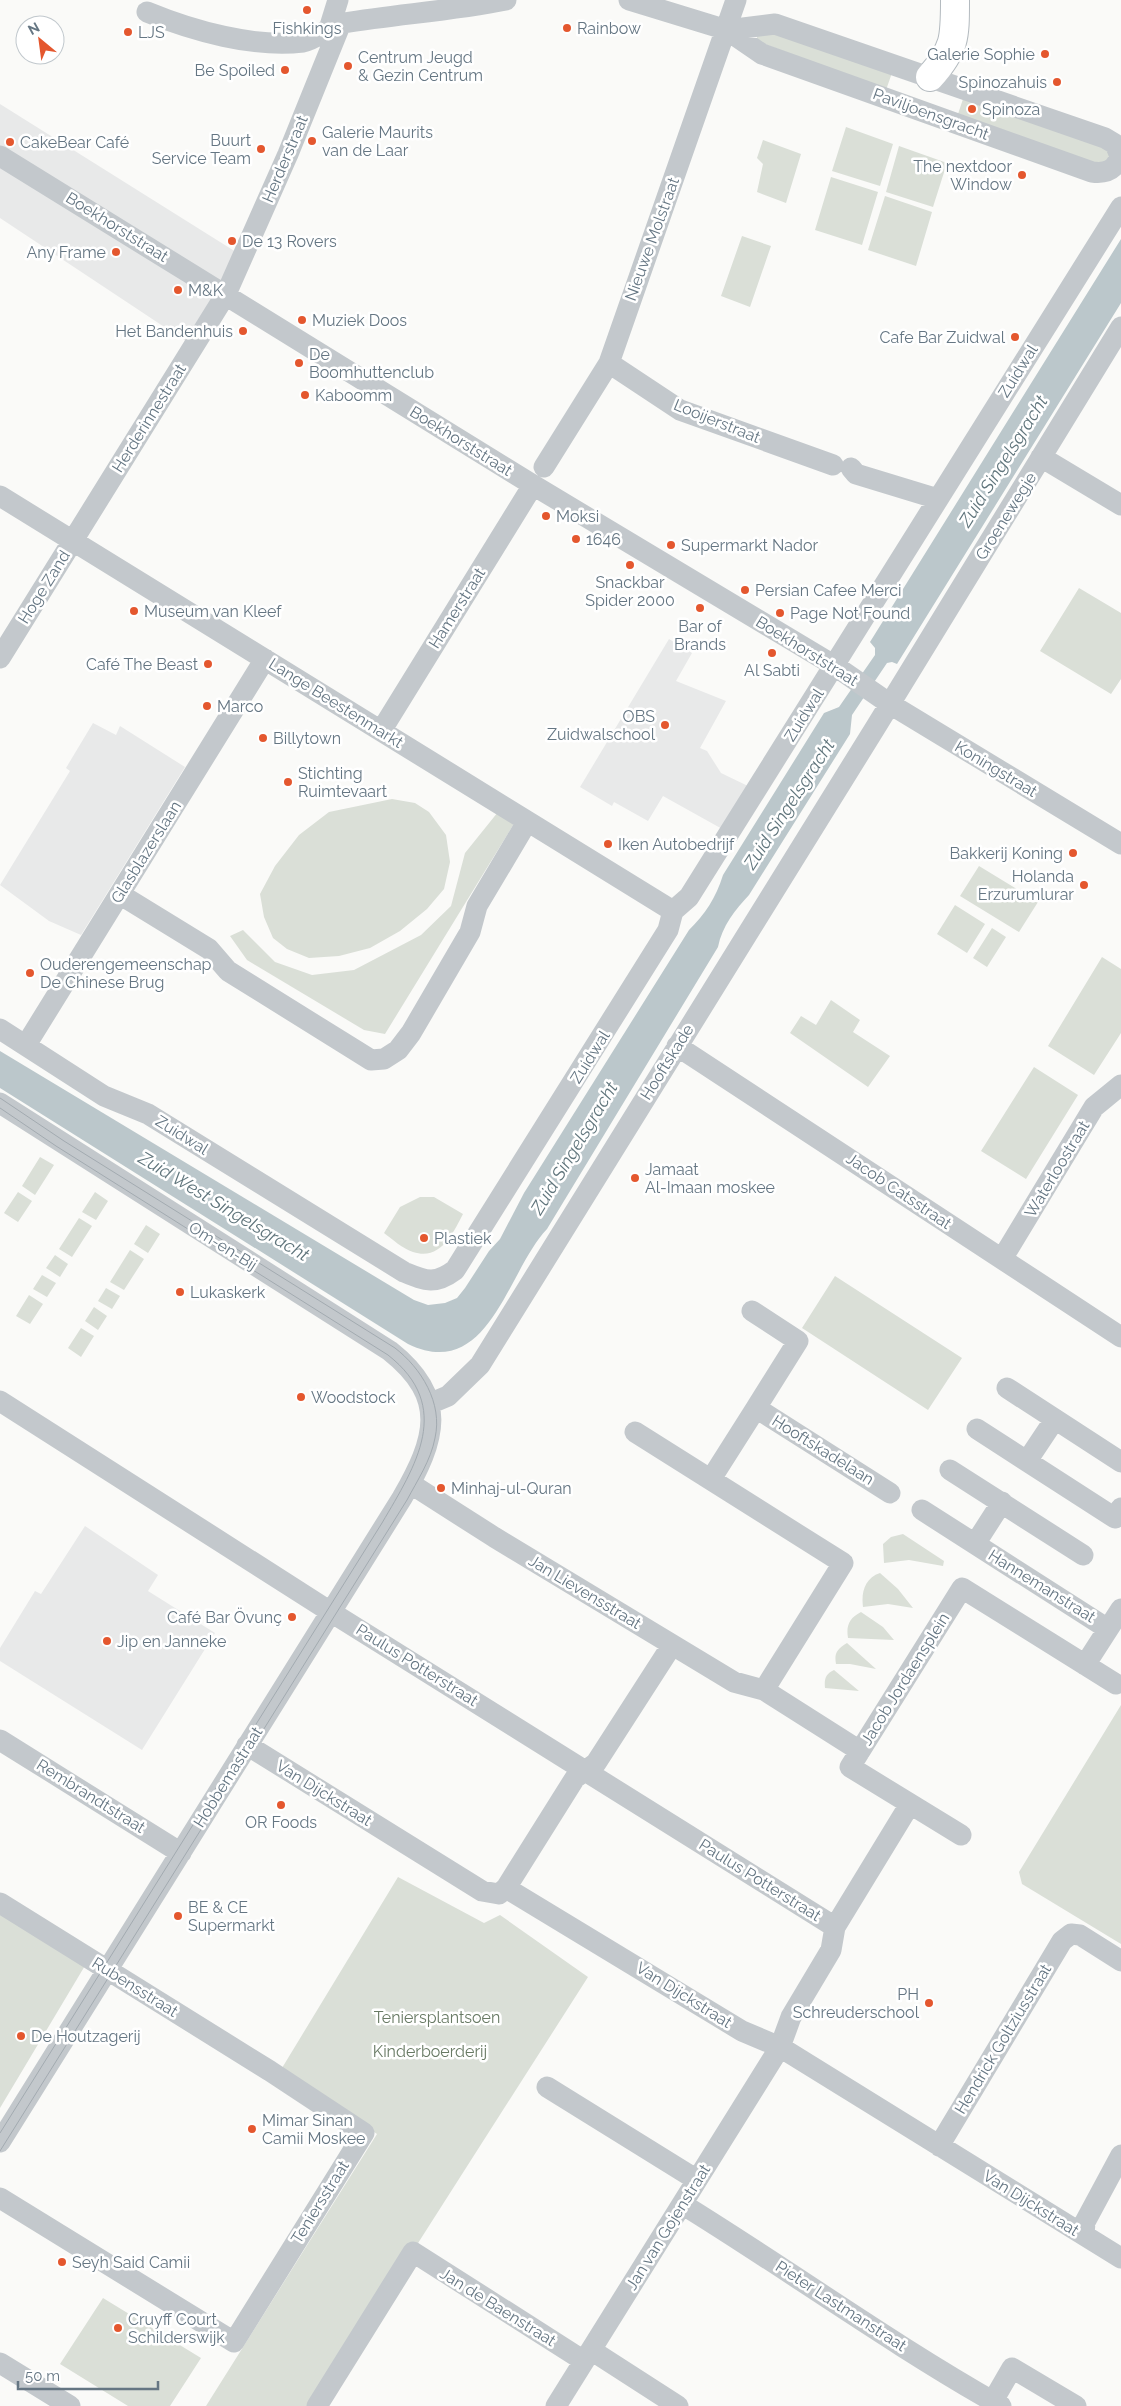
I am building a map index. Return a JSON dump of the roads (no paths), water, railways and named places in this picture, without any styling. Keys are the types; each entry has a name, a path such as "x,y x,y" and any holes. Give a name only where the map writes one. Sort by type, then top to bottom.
{"street":[{"name":"Herderstraat","path":"226,294 288,154 335,26 338,0"},
{"path":"148,12 201,32 272,42 305,42 335,26 474,7 506,0"},
{"name":"Paviljoensgracht","path":"629,0 727,30 762,54 1092,172 1101,174 1114,168 1120,156 1118,144 1105,138 775,24 727,30"},
{"name":"Nieuwe Molstraat","path":"544,467 608,363 736,0"},
{"path":"914,108 930,77 930,55 937,33 956,1"},
{"name":"Boekhorststraat","path":"0,156 533,485 835,666 852,680 881,698"},
{"name":"Zuidwal","path":"0,1029 104,1096 148,1114 404,1272 434,1281 444,1278 455,1270 487,1222 668,930 673,911 689,897 1121,207"},
{"name":"Herderinnestraat","path":"72,541 226,294"},
{"name":"Groenewegje","path":"881,698 1042,458 1121,327"},
{"name":"Looijerstraat","path":"608,363 680,410 842,466 856,474 938,498"},
{"path":"1042,458 1121,506"},
{"name":"Hamerstraat","path":"381,731 533,485"},
{"name":"Lange Beestenmarkt","path":"0,496 673,911"},
{"name":"Hoge Zand","path":"0,658 72,541"},
{"name":"Glasblazerslaan","path":"26,1045 266,659"},
{"name":"Koningstraat","path":"881,698 1118,834"},
{"name":"Hooftskade","path":"429,1404 448,1396 480,1365 677,1046 881,698"},
{"path":"120,895 199,942 209,949 228,971 370,1060 384,1059 398,1050 411,1033 470,932 477,906 527,822"},
{"name":"Jacob Catsstraat","path":"677,1046 860,1164 1002,1260 1121,1337"},
{"name":"Waterloostraat","path":"1002,1260 1094,1107 1121,1085"},
{"name":"Om-en-Bij","path":"0,1104 390,1350 411,1369 429,1404"},
{"name":"Hooftskadelaan","path":"711,1480 798,1342 752,1311"},
{"path":"1007,1388 1121,1462"},
{"name":"Paulus Potterstraat","path":"0,1401 330,1612 585,1769 835,1927"},
{"name":"Hobbemastraat","path":"0,2142 411,1484 426,1454 432,1422 429,1404"},
{"name":"Hooftskadelaan","path":"756,1408 890,1493"},
{"path":"1027,1461 1055,1419"},
{"path":"977,1429 1115,1518 1121,1508"},
{"path":"635,1432 843,1563 764,1690"},
{"path":"950,1470 1083,1555"},
{"name":"Jan Lievensstraat","path":"411,1484 734,1682 764,1690"},
{"name":"Hannemanstraat","path":"975,1544 1002,1502"},
{"name":"Hannemanstraat","path":"922,1510 1108,1629"},
{"name":"Jacob Jordaensplein","path":"764,1690 860,1751 962,1588 1085,1665"},
{"name":"Hannemanstraat","path":"1085,1665 1121,1609"},
{"path":"506,1888 575,1778 585,1769 596,1763 672,1645"},
{"path":"1085,1665 1116,1684"},
{"name":"Rembrandtstraat","path":"0,1740 181,1853"},
{"name":"Van Dijckstraat","path":"247,1746 482,1891 499,1894 506,1888 742,2031 780,2047 1121,2258"},
{"path":"860,1751 850,1767 961,1835"},
{"path":"835,1927 910,1804"},
{"name":"Rubensstraat","path":"0,1903 270,2071"},
{"name":"Jan van Gojenstraat","path":"556,2406 780,2047 791,2017 832,1950 835,1927"},
{"name":"Hendrick Goltziusstraat","path":"939,2146 1062,1941 1071,1934 1080,1935 1121,1961"},
{"name":"Teniersstraat","path":"0,2198 234,2342 364,2132 270,2071"},
{"path":"547,2087 697,2180"},
{"path":"1084,2235 1085,2222 1121,2155"},
{"name":"Pieter Lastmanstraat","path":"682,2204 744,2242 841,2308 995,2404"},
{"name":"Jan de Baenstraat","path":"323,2404 413,2252 587,2356 678,2406"},
{"path":"0,2364 70,2406"},
{"path":"995,2404 1012,2368 1076,2406"}],"water":[{"path":"1121,239 1121,303 897,664 887,663 852,715 850,734 749,895 730,919 718,947 547,1229 533,1248 493,1317 477,1336 458,1348 436,1352 408,1344 0,1088 0,1051 414,1300 428,1305 445,1303 457,1298 489,1251 500,1239 524,1193 689,930 709,905 723,875 824,713 839,707 875,655 875,648 870,642"}],"tram line":[{"path":"0,1098 64,1141 395,1348 405,1356 428,1387 433,1399 437,1425 430,1454 407,1500 0,2151"},
{"path":"0,1108 56,1146 388,1355 408,1375 420,1395 424,1416 422,1437 416,1458 407,1480 382,1523 0,2133"}],"place":[{"name":"Fishkings","path":"307,10"},
{"name":"Rainbow","path":"567,28"},
{"name":"LJS","path":"128,32"},
{"name":"Galerie Sophie","path":"1045,54"},
{"name":"Centrum Jeugd & Gezin Centrum","path":"348,66"},
{"name":"Be Spoiled","path":"285,70"},
{"name":"Spinozahuis","path":"1057,82"},
{"name":"Spinoza","path":"972,109"},
{"name":"Galerie Maurits van de Laar","path":"312,141"},
{"name":"CakeBear Café","path":"10,142"},
{"name":"Buurt Service Team","path":"261,149"},
{"name":"The nextdoor Window","path":"1022,175"},
{"name":"De 13 Rovers","path":"232,241"},
{"name":"Any Frame","path":"116,252"},
{"name":"M&K","path":"178,290"},
{"name":"Muziek Doos","path":"302,320"},
{"name":"Het Bandenhuis","path":"243,331"},
{"name":"Cafe Bar Zuidwal","path":"1015,337"},
{"name":"De Boomhuttenclub","path":"299,363"},
{"name":"Kaboomm","path":"305,395"},
{"name":"Moksi","path":"546,516"},
{"name":"1646","path":"576,539"},
{"name":"Supermarkt Nador","path":"671,545"},
{"name":"Snackbar Spider 2000","path":"630,565"},
{"name":"Persian Cafee Merci","path":"745,590"},
{"name":"Bar of Brands","path":"700,608"},
{"name":"Museum van Kleef","path":"134,611"},
{"name":"Page Not Found","path":"780,613"},
{"name":"Al Sabti","path":"772,653"},
{"name":"Café The Beast","path":"208,664"},
{"name":"Marco","path":"207,706"},
{"name":"OBS Zuidwalschool","path":"665,725"},
{"name":"Billytown","path":"263,738"},
{"name":"Stichting Ruimtevaart","path":"288,782"},
{"name":"Iken Autobedrijf","path":"608,844"},
{"name":"Bakkerij Koning","path":"1073,853"},
{"name":"Holanda Erzurumlurar","path":"1084,885"},
{"name":"Ouderengemeenschap De Chinese Brug","path":"30,973"},
{"name":"Jamaat Al-Imaan moskee","path":"635,1178"},
{"name":"Plastiek","path":"424,1238"},
{"name":"Lukaskerk","path":"180,1292"},
{"name":"Woodstock","path":"301,1397"},
{"name":"Minhaj-ul-Quran","path":"441,1488"},
{"name":"Café Bar Övunç","path":"292,1617"},
{"name":"Jip en Janneke","path":"107,1641"},
{"name":"OR Foods","path":"281,1805"},
{"name":"BE & CE Supermarkt","path":"178,1916"},
{"name":"PH Schreuderschool","path":"929,2003"},
{"name":"De Houtzagerij","path":"21,2036"},
{"name":"Mimar Sinan Camii Moskee","path":"252,2129"},
{"name":"Seyh Said Camii","path":"62,2262"},
{"name":"Cruyff Court Schilderswijk","path":"118,2328"}],"water label":[{"name":"Zuid Singelsgracht","path":"1003,461"},
{"name":"Zuid Singelsgracht","path":"789,804"},
{"name":"Zuid Singelsgracht","path":"574,1148"},
{"name":"Zuid West Singelsgracht","path":"224,1206"}],"park label":[{"name":"Teniersplantsoen","path":"437,2017"},
{"name":"Kinderboerderij","path":"430,2051"}]}
